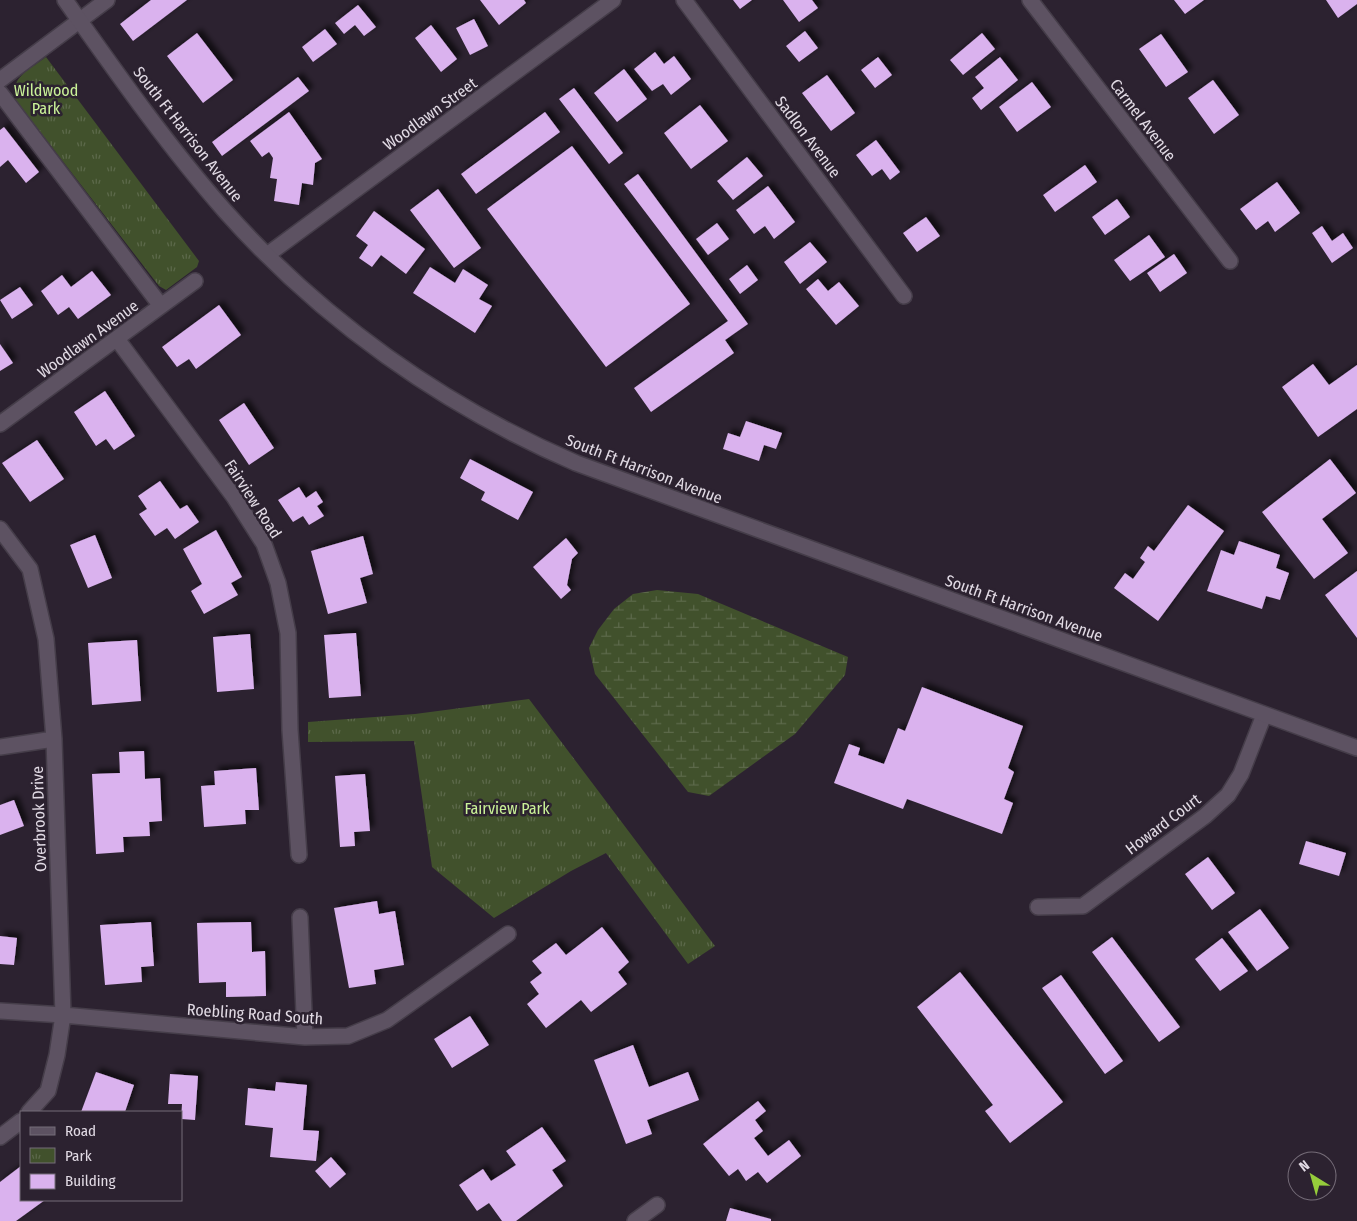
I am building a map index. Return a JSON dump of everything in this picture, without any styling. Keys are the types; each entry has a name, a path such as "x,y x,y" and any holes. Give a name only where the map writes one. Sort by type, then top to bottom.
{"street":[{"name":"South Ft Harrison Avenue","path":"65,0 183,162 226,212 267,255 329,310 388,358 424,384 525,441 653,492 1357,748"},
{"path":"0,80 107,0"},
{"name":"Woodlawn Street","path":"267,255 613,0"},
{"name":"Sadlon Avenue","path":"684,0 904,296"},
{"name":"Carmel Avenue","path":"1030,0 1230,261"},
{"path":"0,93 161,306"},
{"name":"Woodlawn Avenue","path":"0,424 195,281"},
{"name":"Fairview Road","path":"117,339 234,497 264,544 278,583 288,633 290,730 299,855"},
{"name":"Overbrook Drive","path":"0,529 30,569 46,640 54,739 63,1015 57,1055 48,1091 30,1111"},
{"name":"Howard Court","path":"1038,907 1083,906 1205,816 1228,795 1241,774 1264,715"},
{"path":"0,747 54,739"},
{"path":"300,917 305,1037"},
{"name":"Roebling Road South","path":"0,1011 305,1037 348,1036 387,1020 508,934"},
{"path":"0,1137 20,1122"},
{"path":"636,1221 657,1205"}],"green space":[{"name":"Wildwood Park","path":"46,57 199,261 197,267 166,290 159,286 14,98 15,84 23,74"},
{"path":"657,590 698,594 848,657 845,675 795,734 709,796 688,792 595,674 589,648 598,630 614,609 633,594"},
{"name":"Fairview Park","path":"529,699 715,946 688,964 606,853 571,871 494,918 432,867 414,741 308,742 308,722 415,714"}],"building":[{"path":"151,0 187,0 133,41 120,24"},
{"path":"480,0 524,0 526,3 499,25"},
{"path":"733,0 752,0 740,9"},
{"path":"783,0 812,0 818,8 799,22"},
{"path":"1174,0 1204,0 1185,14"},
{"path":"1326,0 1357,0 1357,4 1338,18"},
{"path":"358,5 376,27 364,36 355,25 344,34 335,23"},
{"path":"474,19 488,46 470,55 456,28"},
{"path":"431,25 457,59 441,72 415,38"},
{"path":"325,29 337,44 313,62 302,47"},
{"path":"805,31 818,48 799,62 786,46"},
{"path":"197,33 233,80 203,103 167,56"},
{"path":"982,33 995,49 963,75 950,60"},
{"path":"1161,34 1188,72 1166,87 1139,49"},
{"path":"655,52 664,64 674,56 691,79 671,95 663,84 652,91 634,69"},
{"path":"878,57 892,75 875,88 861,70"},
{"path":"1000,57 1018,80 981,110 972,98 984,88 975,77"},
{"path":"624,69 647,99 617,122 594,93"},
{"path":"827,75 855,113 831,131 802,93"},
{"path":"298,77 309,91 222,156 212,142"},
{"path":"1213,80 1239,115 1214,134 1188,98"},
{"path":"1032,82 1051,107 1017,132 999,107"},
{"path":"574,88 623,153 609,164 559,99"},
{"path":"700,105 728,141 691,169 664,133"},
{"path":"289,112 322,159 315,163 313,185 302,183 299,205 274,201 277,179 270,178 273,158 269,152 262,157 250,141"},
{"path":"545,112 560,132 476,194 461,174"},
{"path":"4,127 39,172 26,183 8,160 0,167 0,130"},
{"path":"876,140 900,172 890,180 882,169 872,176 856,155"},
{"path":"572,146 690,304 606,367 487,209"},
{"path":"747,157 763,176 733,200 717,181"},
{"path":"1085,165 1097,182 1055,212 1043,195"},
{"path":"638,174 748,324 725,340 734,353 651,412 634,388 728,321 624,184"},
{"path":"1277,182 1300,213 1275,232 1268,221 1256,230 1240,209"},
{"path":"768,186 795,222 774,239 765,226 754,234 736,210"},
{"path":"438,189 481,248 454,268 410,210"},
{"path":"1117,199 1130,217 1105,235 1092,217"},
{"path":"374,211 425,249 406,274 381,255 372,267 359,258 368,245 356,236"},
{"path":"926,217 940,236 917,252 903,233"},
{"path":"717,223 729,239 708,255 696,239"},
{"path":"1322,226 1332,241 1343,233 1353,248 1332,263 1312,233"},
{"path":"1149,235 1165,257 1130,281 1114,260"},
{"path":"810,242 827,262 800,284 784,262"},
{"path":"1174,254 1187,273 1160,292 1147,273"},
{"path":"747,265 758,280 740,294 729,279"},
{"path":"430,267 455,283 463,269 488,285 479,299 492,306 475,333 413,293"},
{"path":"92,271 111,295 78,319 69,307 58,315 41,291 62,275 71,287"},
{"path":"818,279 828,291 839,282 859,306 836,325 806,289"},
{"path":"20,287 33,305 12,319 0,300"},
{"path":"219,305 241,335 196,369 189,359 177,367 162,347"},
{"path":"0,344 13,363 0,371"},
{"path":"1313,364 1329,385 1357,365 1357,409 1318,437 1282,387"},
{"path":"105,391 135,436 114,450 106,439 96,446 74,412"},
{"path":"244,403 274,448 249,465 219,420"},
{"path":"746,421 782,433 776,449 764,445 759,461 723,449 728,433 740,437"},
{"path":"37,440 64,479 30,502 2,463"},
{"path":"470,459 533,492 518,520 481,500 485,492 460,478"},
{"path":"1330,459 1356,493 1322,519 1348,553 1314,579 1262,512"},
{"path":"160,481 180,509 187,505 199,522 175,539 167,528 155,536 139,514 147,509 138,496"},
{"path":"299,487 306,498 316,491 323,502 317,506 324,516 309,525 303,516 293,522 278,500"},
{"path":"1188,505 1224,531 1158,621 1114,588 1125,573 1133,579 1145,562 1140,558 1148,546 1154,551"},
{"path":"216,530 242,577 231,583 238,595 204,614 191,591 202,584 183,549"},
{"path":"95,535 112,578 88,588 70,545"},
{"path":"363,536 373,574 360,578 367,603 328,614 311,551"},
{"path":"566,538 578,553 572,559 567,585 571,590 561,599 533,567"},
{"path":"1239,541 1280,555 1276,568 1289,573 1280,600 1266,596 1262,609 1207,591 1221,550 1234,555"},
{"path":"1357,571 1357,638 1325,595"},
{"path":"356,633 361,696 329,698 324,635"},
{"path":"250,634 254,689 217,692 213,637"},
{"path":"137,640 141,701 92,705 88,643"},
{"path":"922,687 1023,726 1008,768 1014,772 1004,799 1013,803 1002,834 907,799 903,809 834,783 849,744 860,748 858,755 884,764 898,728 905,731"},
{"path":"144,751 145,779 160,778 162,821 149,822 150,836 123,837 124,852 96,854 92,774 120,773 119,752"},
{"path":"256,768 259,810 245,810 246,824 204,827 201,786 215,785 214,771"},
{"path":"365,774 370,831 354,832 355,846 340,847 335,776"},
{"path":"14,800 24,826 0,835 0,805"},
{"path":"1306,841 1346,853 1339,876 1299,864"},
{"path":"1208,857 1235,893 1212,910 1185,874"},
{"path":"377,901 379,914 395,911 404,965 374,970 376,984 349,988 334,908"},
{"path":"1260,909 1289,948 1257,971 1228,932"},
{"path":"151,922 154,966 141,967 142,982 105,985 100,925"},
{"path":"251,922 252,952 265,951 266,996 226,997 226,982 199,983 197,923"},
{"path":"602,927 629,962 618,972 627,984 591,1012 581,1000 546,1028 527,1004 539,994 530,982 542,973 532,961 556,943 566,955"},
{"path":"0,936 17,938 14,965 0,964"},
{"path":"1112,937 1180,1027 1159,1042 1092,952"},
{"path":"1222,938 1248,971 1220,991 1195,959"},
{"path":"960,972 1063,1102 1010,1143 985,1111 993,1105 917,1007"},
{"path":"1061,975 1123,1061 1105,1074 1042,988"},
{"path":"470,1016 489,1045 452,1068 434,1039"},
{"path":"633,1045 649,1087 688,1072 699,1100 647,1120 652,1134 626,1144 594,1060"},
{"path":"96,1072 134,1085 125,1111 81,1111"},
{"path":"170,1074 198,1076 195,1120 182,1119 182,1104 168,1104"},
{"path":"276,1082 307,1085 303,1130 319,1131 316,1161 270,1157 273,1128 245,1125 248,1088 275,1091"},
{"path":"758,1101 766,1111 755,1120 763,1131 754,1138 768,1156 789,1140 801,1156 767,1183 758,1172 746,1181 738,1169 729,1176 703,1144"},
{"path":"542,1127 566,1161 552,1170 563,1186 516,1221 502,1221 489,1203 477,1211 459,1185 483,1169 491,1181 516,1165 506,1151"},
{"path":"331,1157 346,1174 330,1188 315,1171"},
{"path":"20,1167 20,1201 44,1201 16,1221 0,1221 0,1182"},
{"path":"730,1208 771,1219 771,1221 726,1221"}]}
